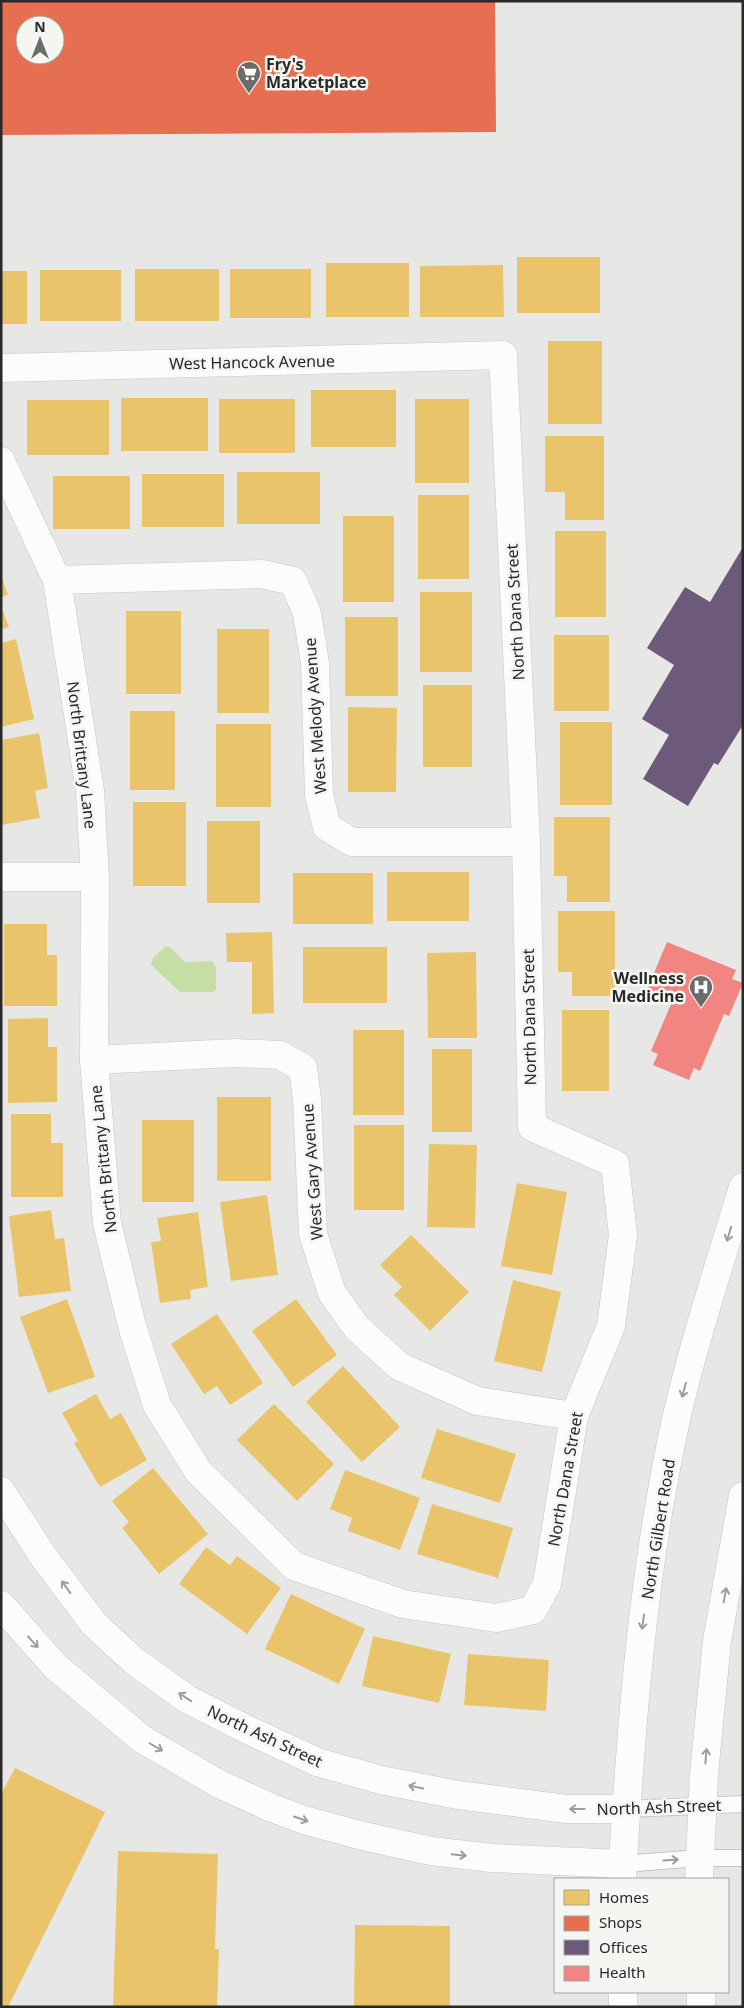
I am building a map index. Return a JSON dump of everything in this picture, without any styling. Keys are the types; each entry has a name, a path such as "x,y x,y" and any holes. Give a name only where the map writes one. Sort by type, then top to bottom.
{"street":[{"name":"West Hancock Avenue","path":"1,368 503,355"},
{"name":"North Dana Street","path":"503,355 526,842 532,1127 615,1164 623,1235 611,1326 574,1416 547,1584 533,1610"},
{"name":"North Brittany Lane","path":"1,461 57,580 90,791 95,877 94,1060 107,1222 132,1326 157,1405 198,1471 294,1566 403,1604 496,1618 533,1610"},
{"name":"West Melody Avenue","path":"57,580 262,574 293,581 307,613 315,663 319,795 327,827 352,842 526,842"},
{"path":"1,877 95,877"},
{"name":"West Gary Avenue","path":"94,1060 235,1053 280,1055 303,1068 313,1234 332,1293 357,1328 399,1366 477,1401 574,1416"},
{"name":"North Gilbert Road","path":"622,1871 639,1655 658,1521 675,1425 704,1314 743,1187"},
{"name":"North Ash Street","path":"1,1492 43,1556 94,1624 134,1661 187,1699 246,1730 317,1762 391,1782 458,1795 566,1809 626,1809"},
{"path":"699,1869 702,1805 717,1641 743,1496"},
{"path":"1,1605 56,1667 142,1739 219,1784 272,1808 304,1820 354,1834 431,1852 622,1871"},
{"path":"623,1993 623,2007"},
{"path":"701,1993 702,2007"}],"lane":[{"name":"North Ash Street","path":"626,1809 743,1804"},
{"path":"622,1871 699,1869 743,1858"}],"shaded area":[{"path":"166,946 170,947 185,962 212,961 216,967 216,990 213,992 180,992 151,965 153,958"}],"building: Homes":[{"path":"517,257 600,257 600,313 517,313"},
{"path":"326,263 409,263 409,317 326,317"},
{"path":"503,265 504,317 420,317 420,266"},
{"path":"135,269 219,269 219,321 135,321"},
{"path":"230,269 311,269 311,318 230,318"},
{"path":"40,270 121,270 121,321 40,321"},
{"path":"1,271 27,271 27,324 1,324"},
{"path":"548,341 602,341 602,424 548,424"},
{"path":"311,390 396,390 396,447 311,447"},
{"path":"121,398 208,398 208,451 121,451"},
{"path":"219,399 295,399 295,453 219,453"},
{"path":"415,399 469,399 469,483 415,483"},
{"path":"27,400 109,400 109,455 27,455"},
{"path":"545,436 604,436 604,520 565,520 565,492 545,492"},
{"path":"237,472 320,472 320,524 237,524"},
{"path":"142,474 224,474 224,527 142,527"},
{"path":"53,476 130,476 130,529 53,529"},
{"path":"418,495 469,495 469,579 418,579"},
{"path":"343,516 394,516 394,602 343,602"},
{"path":"555,531 606,531 606,617 555,617"},
{"path":"1,575 8,595 1,597"},
{"path":"420,592 472,592 472,672 420,672"},
{"path":"1,606 9,627 1,629"},
{"path":"126,611 181,611 181,694 126,694"},
{"path":"345,617 398,617 398,696 345,696"},
{"path":"217,629 269,629 269,713 217,713"},
{"path":"554,635 609,635 609,711 554,711"},
{"path":"16,639 34,719 1,727 1,643"},
{"path":"423,685 472,685 472,767 423,767"},
{"path":"348,707 397,708 396,792 348,792"},
{"path":"130,711 175,711 175,790 130,790"},
{"path":"560,722 612,722 612,805 560,805"},
{"path":"216,724 271,724 271,807 216,807"},
{"path":"39,733 48,788 35,791 40,818 1,825 1,740"},
{"path":"133,802 186,802 186,886 133,886"},
{"path":"554,817 610,817 610,902 567,902 567,876 554,876"},
{"path":"207,821 260,821 260,903 207,903"},
{"path":"387,872 469,872 469,921 387,921"},
{"path":"293,873 373,873 373,924 293,924"},
{"path":"558,911 615,911 615,996 572,996 572,972 558,972"},
{"path":"4,924 47,924 47,955 57,955 57,1006 4,1006"},
{"path":"272,932 274,1013 252,1014 252,962 227,962 226,933"},
{"path":"303,947 387,947 387,1003 303,1003"},
{"path":"476,952 477,1038 428,1038 427,953"},
{"path":"562,1010 609,1010 609,1091 562,1091"},
{"path":"48,1018 48,1047 57,1047 57,1102 8,1103 8,1019"},
{"path":"353,1030 404,1030 404,1115 353,1115"},
{"path":"432,1049 472,1049 472,1132 432,1132"},
{"path":"217,1097 271,1097 271,1181 217,1181"},
{"path":"11,1114 51,1114 51,1143 63,1143 63,1197 11,1197"},
{"path":"142,1120 194,1120 194,1202 142,1202"},
{"path":"354,1125 404,1125 404,1210 354,1210"},
{"path":"429,1144 477,1145 475,1228 427,1227"},
{"path":"517,1183 567,1192 552,1275 501,1266"},
{"path":"267,1195 278,1275 231,1281 220,1202"},
{"path":"51,1210 55,1239 64,1238 71,1291 19,1297 9,1216"},
{"path":"198,1212 208,1287 190,1290 191,1299 160,1303 151,1242 161,1241 157,1218"},
{"path":"411,1235 469,1292 430,1331 394,1295 402,1287 380,1265"},
{"path":"513,1280 561,1292 542,1372 494,1361"},
{"path":"67,1299 95,1377 48,1393 20,1317"},
{"path":"296,1299 337,1355 293,1387 252,1331"},
{"path":"217,1314 263,1383 230,1405 217,1386 204,1394 171,1344"},
{"path":"343,1366 400,1427 362,1462 306,1402"},
{"path":"96,1394 110,1419 121,1413 147,1460 100,1487 74,1443 78,1441 62,1413"},
{"path":"274,1404 334,1464 297,1501 237,1440"},
{"path":"437,1429 516,1454 500,1503 421,1478"},
{"path":"153,1468 208,1534 159,1574 122,1528 129,1522 112,1501"},
{"path":"345,1470 420,1498 400,1550 348,1531 352,1518 330,1509"},
{"path":"432,1504 513,1528 498,1578 417,1554"},
{"path":"206,1547 230,1565 237,1556 281,1588 247,1634 179,1584"},
{"path":"291,1594 365,1629 339,1684 265,1649"},
{"path":"373,1636 451,1654 439,1703 362,1686"},
{"path":"468,1654 549,1660 546,1711 464,1705"},
{"path":"15,1768 105,1812 8,2007 1,2007 1,1794"},
{"path":"118,1851 218,1854 215,1949 219,1949 217,2007 113,2007"},
{"path":"355,1925 450,1926 450,2007 354,2007"}],"building: Shops":[{"name":"Fry's Marketplace","path":"1,1 495,1 496,132 1,135"}],"building: Offices":[{"path":"743,547 743,725 718,765 714,763 688,806 643,779 669,735 642,719 674,665 647,648 685,587 710,602"}],"building: Health":[{"name":"Wellness Medicine","path":"667,942 736,970 732,979 743,983 729,1016 724,1014 700,1071 694,1068 689,1080 653,1065 658,1054 651,1051 672,1002 646,992"}],"place":[{"name":"Fry's Marketplace","path":"249,94"},
{"name":"Wellness Medicine","path":"701,1008"}]}
